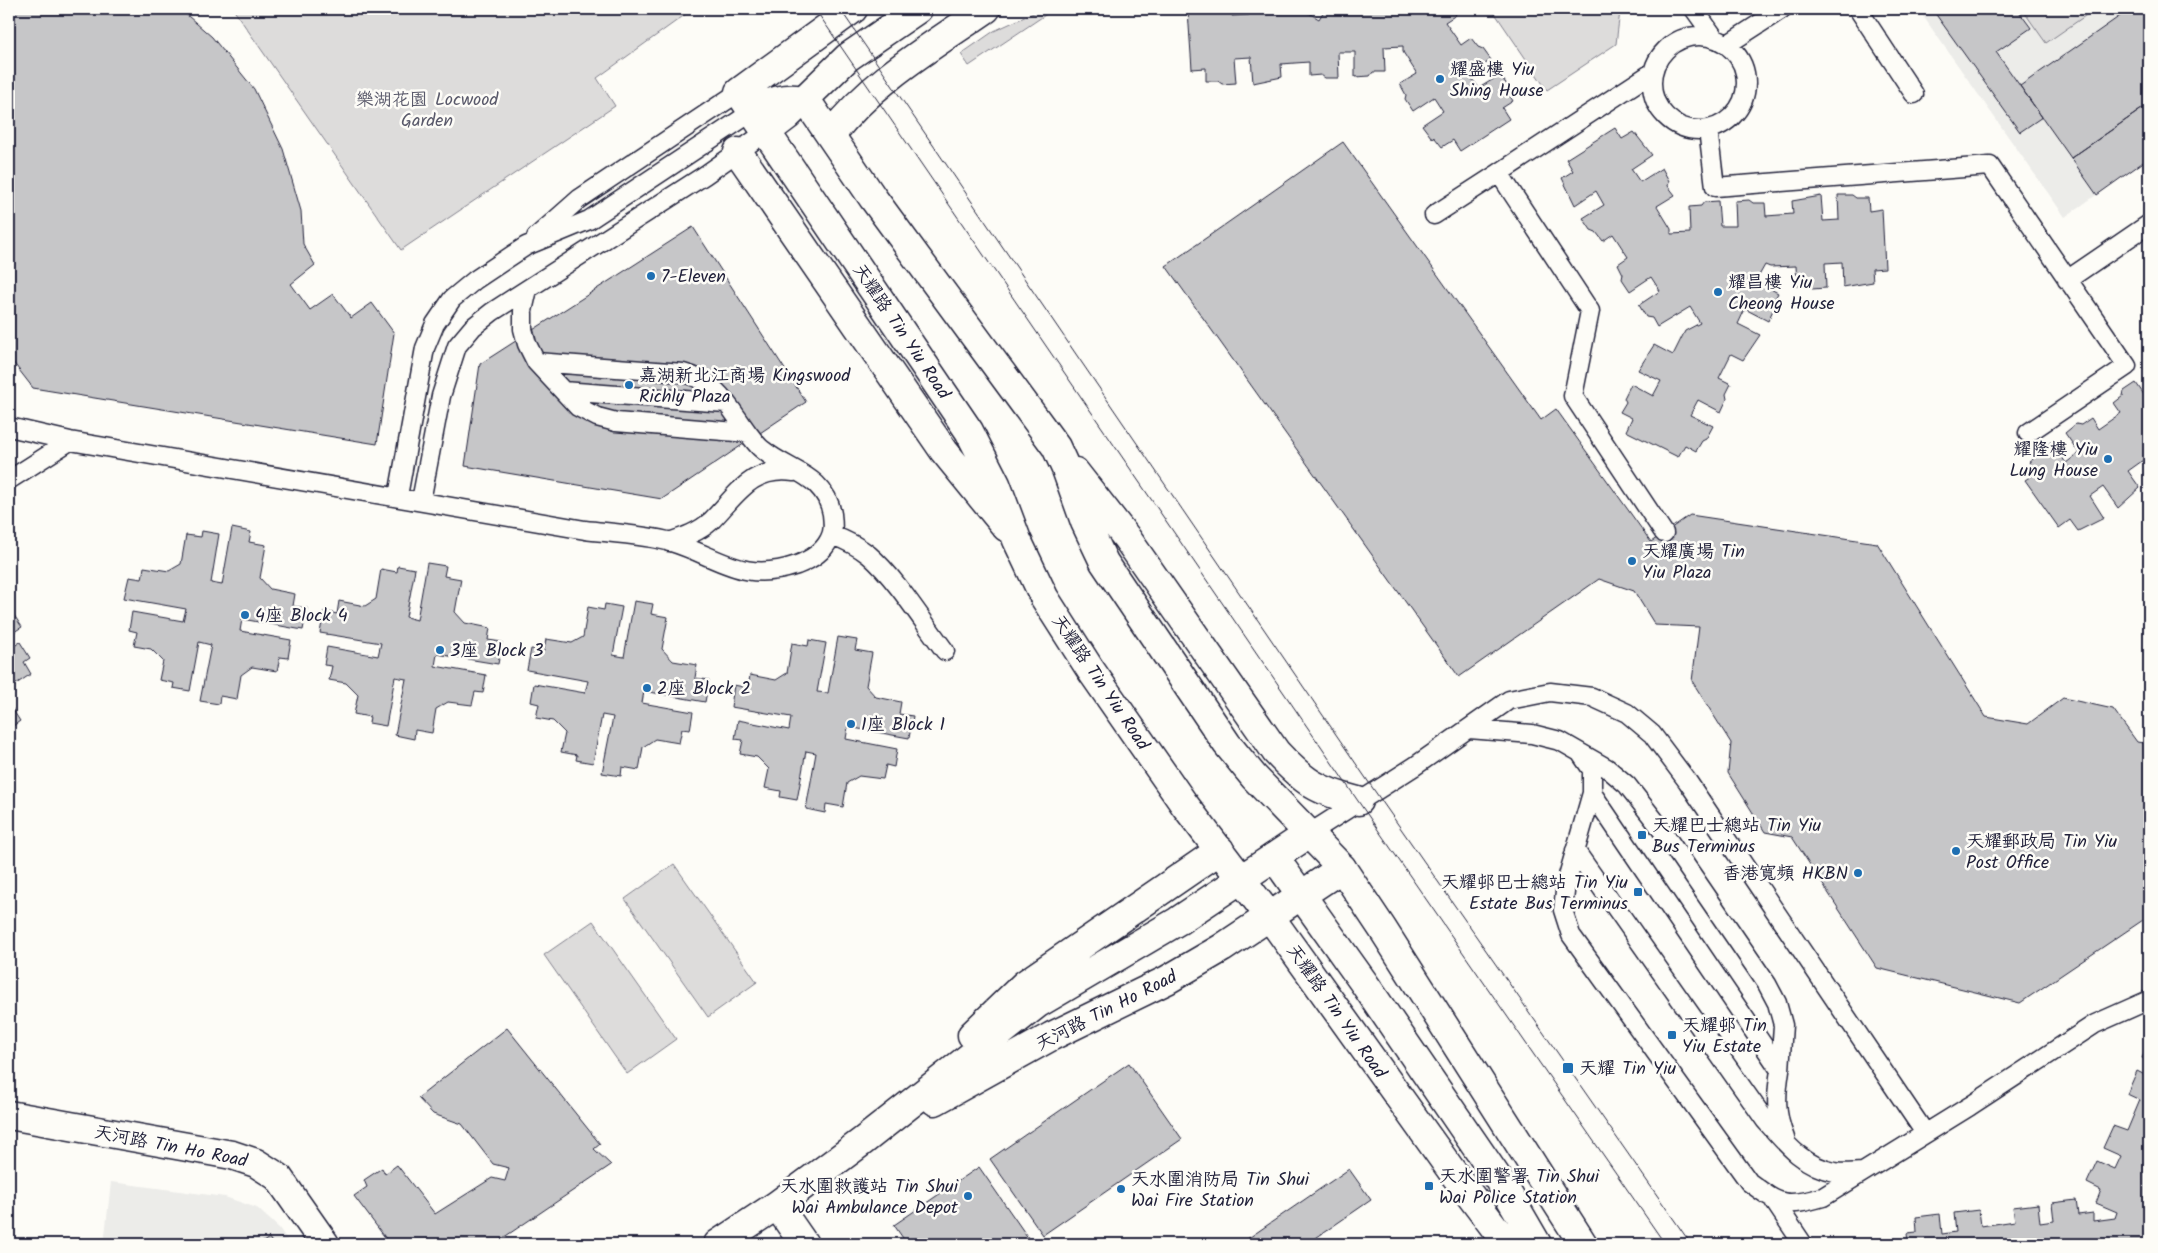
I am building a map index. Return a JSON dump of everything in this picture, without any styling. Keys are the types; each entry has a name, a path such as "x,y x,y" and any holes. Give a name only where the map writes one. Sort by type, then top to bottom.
{"main road":[{"path":"752,112 853,9"},
{"path":"806,100 848,57 918,9"},
{"path":"831,135 844,117 871,91 986,9"},
{"path":"752,112 778,99 792,97 806,100 873,198 1056,447 1126,537 1276,752 1299,776 1307,781 1330,794 1358,802"},
{"name":"天耀路 Tin Yiu Road","path":"752,112 969,430 996,484 1016,540 1044,597 1090,669 1184,804 1242,878 1458,1181 1507,1244"},
{"path":"738,152 944,451 979,497 1016,540"},
{"path":"1056,447 1066,469 1084,522 1104,562 1227,744 1254,777 1342,868 1583,1244"},
{"name":"天河路 Tin Ho Road","path":"718,1244 777,1205 863,1141 1037,1004 1178,921 1310,833"},
{"name":"天河路 Tin Ho Road","path":"863,1141 1024,984 1220,850"},
{"path":"1274,857 1505,1189 1537,1244"},
{"name":"天河路 Tin Ho Road","path":"863,1141 1052,1036 1167,980 1222,948 1342,868"},
{"name":"天河路 Tin Ho Road","path":"9,1115 232,1155 256,1162 278,1177 325,1244"},
{"path":"777,1205 804,1244"}],"lane":[{"path":"1694,9 1721,41 1739,55 1745,69 1747,85 1744,100 1735,114 1723,124 1708,129 1692,130 1678,125 1665,116 1656,103 1652,88 1652,72 1658,58 1669,46 1682,38 1698,35 1721,41 1782,9"},
{"path":"1858,9 1914,94"},
{"path":"1434,215 1652,72"},
{"path":"421,501 441,396 457,346 473,327 738,152 752,112"},
{"path":"526,246 589,220 752,112"},
{"path":"398,496 426,348 435,324 452,298 475,280 526,246 579,199 752,112"},
{"path":"1708,129 1715,187 1990,166 2127,366 2028,433"},
{"path":"1499,173 1590,311 1573,396 1664,532"},
{"path":"2067,280 2149,224"},
{"path":"528,289 523,311 523,329 527,344 536,362 578,407 597,417 616,422 748,433"},
{"path":"9,427 70,441 398,496 585,530 669,542 736,569 757,573 784,570 808,561 825,547 832,535 833,521 826,493 814,480 779,462 760,449 715,389 697,377 683,373 536,362"},
{"path":"563,391 726,403"},
{"path":"9,480 70,441"},
{"path":"669,542 689,535 710,522 739,490 752,479 784,470 798,472"},
{"path":"832,535 850,542 869,555 887,574 945,651"},
{"path":"1310,833 1469,729 1509,700 1550,692 1592,697 1627,713 1652,734 1688,782 1925,1133"},
{"path":"1469,729 1532,734 1560,741 1607,768 1627,785 1656,822 1767,984 1777,1003 1783,1025 1776,1095 1778,1120 1789,1148"},
{"path":"1581,754 1592,770 1592,793 1566,883 1564,910 1570,935 1749,1182 1774,1201 1804,1244"},
{"path":"1592,793 1780,1070"},
{"path":"1575,850 1765,1120 1789,1148 1811,1164 1836,1173 1865,1172"},
{"path":"1774,1201 1799,1204 1823,1196 1865,1172 2095,1024 2149,1000"}],"shaded area":[{"path":"1918,9 2149,9 2149,158 2065,217"},
{"path":"111,1182 225,1197 257,1208 279,1228 290,1244 104,1244"},
{"path":"9,1238 59,1244 9,1244"}],"green space":[{"name":"樂湖花園 Locwood Garden","path":"233,9 693,9 597,78 615,106 401,250"},
{"path":"1042,9 1054,9 969,66 961,54 994,31"},
{"path":"1492,9 1618,9 1620,11 1616,44 1547,90"},
{"path":"2022,9 2095,9 2046,43"},
{"path":"674,864 757,982 708,1017 625,899"},
{"path":"593,921 676,1039 627,1074 544,955"}],"building":[{"path":"9,9 180,9 212,37 254,89 283,149 301,211 303,244 315,265 291,284 310,310 333,294 351,318 372,303 394,333 377,444 33,388 9,357"},
{"name":"耀盛樓 Yiu Shing House","path":"1232,9 1232,16 1249,15 1248,9 1278,9 1278,13 1305,11 1319,19 1325,9 1452,9 1456,15 1445,22 1461,45 1471,38 1491,60 1469,75 1479,88 1500,75 1508,86 1507,91 1513,101 1502,108 1509,119 1460,151 1453,140 1442,147 1422,125 1443,111 1434,97 1413,111 1405,99 1406,95 1400,84 1417,74 1403,52 1403,46 1384,47 1385,72 1373,72 1370,76 1355,77 1355,52 1338,52 1339,78 1325,78 1321,75 1309,76 1309,62 1281,64 1282,77 1253,83 1251,57 1234,58 1236,83 1222,84 1218,81 1206,81 1206,68 1192,69 1188,11"},
{"path":"1932,9 2017,9 2031,28 1996,52 2042,117 2020,132"},
{"path":"2130,9 2142,9 2149,19 2149,104 2071,158 2020,86"},
{"path":"2149,104 2149,158 2097,195 2071,158"},
{"name":"耀昌樓 Yiu Cheong House","path":"1615,128 1622,139 1634,132 1652,155 1631,169 1640,182 1662,168 1669,181 1668,186 1675,195 1657,206 1671,229 1671,234 1690,233 1689,207 1701,206 1704,202 1718,201 1720,226 1736,226 1735,201 1749,200 1753,203 1765,203 1766,216 1793,214 1792,201 1821,196 1823,221 1839,220 1838,195 1868,198 1869,211 1882,209 1885,268 1872,269 1873,282 1843,287 1842,262 1825,263 1826,288 1812,289 1809,286 1797,286 1796,266 1770,267 1765,265 1756,281 1778,293 1773,303 1774,308 1768,321 1745,309 1738,324 1760,335 1743,360 1731,354 1719,378 1731,384 1721,412 1698,400 1690,415 1713,426 1706,439 1702,441 1696,451 1685,445 1678,457 1626,431 1632,418 1620,412 1626,402 1624,398 1631,384 1653,396 1661,381 1638,370 1654,345 1673,355 1685,331 1700,323 1690,307 1657,327 1652,318 1646,317 1639,305 1660,291 1651,277 1630,291 1622,279 1623,274 1618,264 1628,257 1613,234 1603,241 1596,232 1591,230 1583,218 1604,205 1596,191 1575,205 1562,178 1573,171 1566,159"},
{"name":"天耀廣場 Tin Yiu Plaza","path":"1343,142 1541,420 1556,409 1651,542 1690,515 1877,543 1986,717 2028,724 2063,698 2113,709 2137,742 2149,744 2149,918 2146,918 2020,1003 1877,968 1792,837 1765,832 1728,773 1731,743 1692,681 1699,627 1655,625 1634,591 1599,579 1459,677 1166,266"},
{"path":"693,227 806,402 662,499 465,466 480,364"},
{"name":"耀隆樓 Yiu Lung House","path":"2136,383 2149,402 2149,456 2128,471 2140,488 2118,508 2103,487 2090,496 2104,518 2078,531 2070,520 2059,528 2025,480 2036,473 2029,462 2039,455 2039,450 2051,442 2066,463 2079,453 2065,433 2076,424 2081,425 2091,418 2098,429 2121,413 2114,403 2123,396 2124,391"},
{"name":"4座 Block 4","path":"232,528 251,532 249,542 266,545 260,578 270,589 295,594 293,606 307,608 303,630 242,619 240,631 291,640 288,658 280,657 277,671 252,667 241,675 237,699 220,696 219,704 200,701 211,645 199,642 190,691 173,688 174,683 159,680 163,661 151,649 134,646 137,632 129,630 132,612 183,621 186,609 124,598 129,577 142,579 144,567 169,571 181,564 186,535 201,537 202,531 219,534 211,583 222,585"},
{"name":"3座 Block 3","path":"427,563 446,566 444,576 461,579 455,612 465,623 490,628 488,640 502,642 498,664 437,654 435,666 486,675 483,693 475,692 472,705 448,702 436,709 432,733 415,730 414,739 395,735 406,679 395,677 386,726 369,723 370,717 354,714 358,695 346,683 329,680 332,666 324,665 327,647 378,656 381,643 320,633 324,611 337,614 339,601 365,606 376,599 381,569 397,572 398,566 415,569 406,617 417,620"},
{"name":"2座 Block 2","path":"634,601 653,604 651,614 668,617 662,649 673,661 697,665 695,678 709,680 705,702 644,691 642,703 693,712 690,730 682,729 679,743 655,739 643,747 639,770 622,767 621,776 602,773 613,717 602,715 593,763 576,760 577,755 561,752 565,733 553,721 536,718 539,704 531,702 534,684 585,693 588,681 527,670 531,649 544,651 546,639 572,643 583,637 588,607 604,610 605,604 622,607 613,655 624,657"},
{"path":"9,608 22,627 9,635"},
{"name":"1座 Block 1","path":"838,637 857,640 855,650 872,653 866,686 876,697 901,702 899,714 913,716 909,738 848,727 846,739 897,749 894,767 886,765 883,779 859,776 847,783 843,807 826,804 825,813 806,809 816,753 806,751 797,800 780,797 781,791 765,788 769,769 757,757 740,754 743,740 735,739 738,720 789,730 791,717 731,707 734,685 748,688 750,675 776,680 787,673 792,643 808,646 809,640 826,643 817,692 828,693"},
{"path":"20,642 30,658 24,662 31,674 10,688 9,694 9,650"},
{"path":"9,704 20,721 9,729"},
{"path":"507,1028 600,1144 594,1149 611,1165 494,1244 390,1244 354,1196 367,1187 364,1180 382,1168 385,1174 397,1165 435,1214 492,1178 505,1181 509,1168 493,1164 462,1124 433,1114 418,1098"},
{"path":"2149,1043 2149,1061 2142,1058"},
{"path":"1129,1063 1182,1139 1043,1235 990,1159"},
{"path":"2137,1071 2149,1077 2149,1244 1908,1244 1907,1233 1917,1232 1916,1217 1940,1214 1942,1234 1956,1232 1954,1213 1979,1210 1981,1226 2015,1221 2013,1207 2038,1204 2040,1223 2054,1221 2052,1203 2076,1200 2078,1215 2093,1213 2093,1221 2115,1218 2117,1212 2096,1203 2101,1190 2087,1183 2097,1161 2115,1169 2121,1156 2103,1148 2113,1126 2127,1131 2140,1100 2127,1094"},
{"name":"天水圍救護站 Tin Shui Wai Ambulance Depot","path":"979,1167 1031,1242 1028,1244 907,1244 894,1225"},
{"path":"1349,1169 1371,1200 1307,1244 1240,1244"},
{"path":"269,1238 273,1244 260,1244"}],"tram line":[{"path":"815,9 1358,801 1665,1244"},
{"path":"840,9 1374,790 1691,1244"}],"place":[{"name":"耀盛樓 Yiu Shing House","path":"1440,79"},
{"name":"7-Eleven","path":"651,276"},
{"name":"耀昌樓 Yiu Cheong House","path":"1718,292"},
{"name":"嘉湖新北江商場 Kingswood Richly Plaza","path":"629,385"},
{"name":"耀隆樓 Yiu Lung House","path":"2108,459"},
{"name":"天耀廣場 Tin Yiu Plaza","path":"1632,561"},
{"name":"4座 Block 4","path":"245,615"},
{"name":"3座 Block 3","path":"440,650"},
{"name":"2座 Block 2","path":"647,688"},
{"name":"1座 Block 1","path":"851,724"},
{"name":"天耀巴士總站 Tin Yiu Bus Terminus","path":"1642,835"},
{"name":"天耀郵政局 Tin Yiu Post Office","path":"1956,851"},
{"name":"香港寬頻 HKBN","path":"1858,873"},
{"name":"天耀邨巴士總站 Tin Yiu Estate Bus Terminus","path":"1638,892"},
{"name":"天耀邨 Tin Yiu Estate","path":"1672,1035"},
{"name":"天耀 Tin Yiu","path":"1568,1068"},
{"name":"天水圍警署 Tin Shui Wai Police Station","path":"1429,1186"},
{"name":"天水圍消防局 Tin Shui Wai Fire Station","path":"1121,1189"},
{"name":"天水圍救護站 Tin Shui Wai Ambulance Depot","path":"968,1196"}]}
